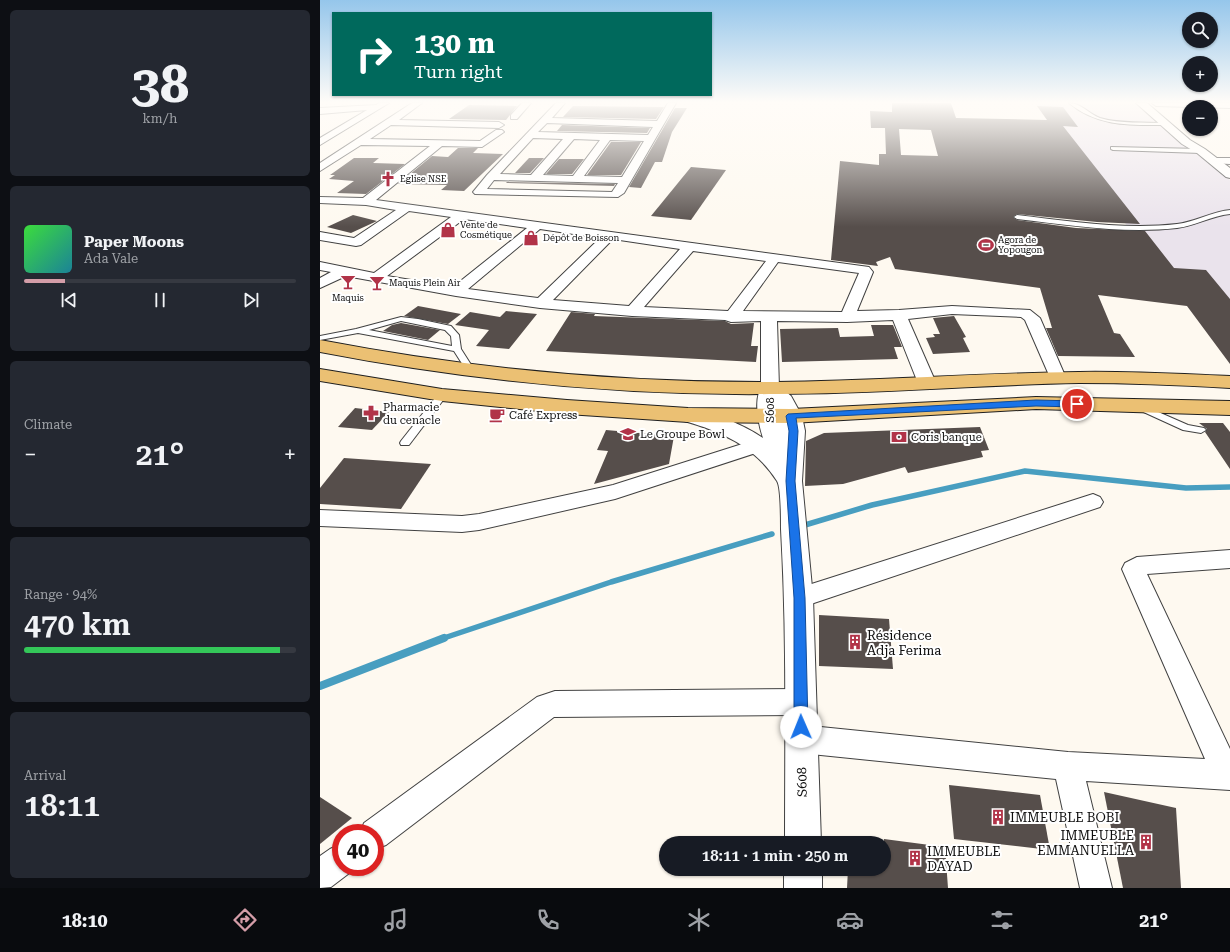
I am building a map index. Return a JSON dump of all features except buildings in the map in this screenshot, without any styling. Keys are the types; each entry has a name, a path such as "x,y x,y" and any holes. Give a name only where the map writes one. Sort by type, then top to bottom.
{"main road":[{"path":"320,346 367,356 471,371 590,382 690,387 770,388 1058,378 1204,380 1230,382"},
{"path":"320,375 442,395 567,407 688,415 791,416 1036,403 1226,407"},
{"path":"1204,380 1226,407"}],"street":[{"path":"320,168 356,144"},
{"path":"366,202 438,144"},
{"path":"521,144 479,192 614,195 620,192 625,180 646,144"},
{"path":"534,178 564,144"},
{"path":"576,179 602,144"},
{"path":"1190,144 1201,151 1230,174"},
{"path":"1198,144 1201,151"},
{"path":"1214,161 1230,161"},
{"path":"491,177 625,180"},
{"path":"320,200 366,202 866,271 847,317"},
{"path":"320,236 356,242 406,208"},
{"path":"377,277 460,216"},
{"path":"456,292 537,226"},
{"path":"540,304 610,235"},
{"path":"632,312 689,247"},
{"path":"731,317 774,258"},
{"path":"320,266 456,292 540,304 632,312 731,317 847,317 898,315 952,310 1025,313 1032,318 1058,378"},
{"path":"320,284 344,271"},
{"path":"898,315 927,383"},
{"path":"769,317 770,388"},
{"name":"S608","path":"770,388 768,415 774,442 790,481"},
{"name":"S608","path":"770,388 784,401 791,416 794,431 790,481 799,598 803,836"},
{"path":"688,415 719,424 742,435 758,445 790,481"},
{"path":"320,518 462,524 478,522 615,492 758,445"},
{"path":"799,598 1093,502"},
{"path":"801,739 1068,766 1228,775 1133,569 1137,566 1228,562"},
{"path":"384,827 546,706 555,704 801,702"},
{"path":"1068,766 1096,888"},
{"path":"320,876 332,867"},
{"path":"803,876 803,888"}],"lane":[{"path":"1113,148 1201,151"},
{"path":"1017,217 1087,224 1163,227 1194,222 1209,216 1230,212"},
{"path":"320,338 357,331 401,319 418,321 448,328 454,335 457,349 471,371"},
{"path":"357,331 457,349"},
{"path":"405,443 442,395"},
{"path":"1137,405 1186,428 1201,430"}],"shaded area":[{"path":"1066,144 1190,144 1230,180 1230,363"}],"waterway":[{"path":"805,525 872,505 1025,471 1186,488 1230,487"},
{"path":"441,639 611,582 772,534"},
{"path":"320,686 444,638"}],"place":[{"name":"Eglise NSE","path":"388,179"},
{"name":"Vente de Cosmétique","path":"448,230"},
{"name":"Dépôt de Boisson","path":"531,238"},
{"name":"Agora de Yopougon","path":"986,245"},
{"name":"Maquis","path":"348,282"},
{"name":"Maquis Plein Air","path":"377,283"},
{"name":"Pharmacie du cenacle","path":"371,413"},
{"name":"Café Express","path":"497,415"},
{"name":"Le Groupe Bowl","path":"628,434"},
{"name":"Coris banque","path":"899,437"},
{"name":"Résidence Adja Ferima","path":"855,642"},
{"name":"IMMEUBLE BOBI","path":"998,817"},
{"name":"IMMEUBLE EMMANUELLA","path":"1146,842"},
{"name":"IMMEUBLE DAYAD","path":"915,858"}],"route":[{"path":"801,727 799,598 790,481 794,431 791,416 1036,403 1077,404"}]}
